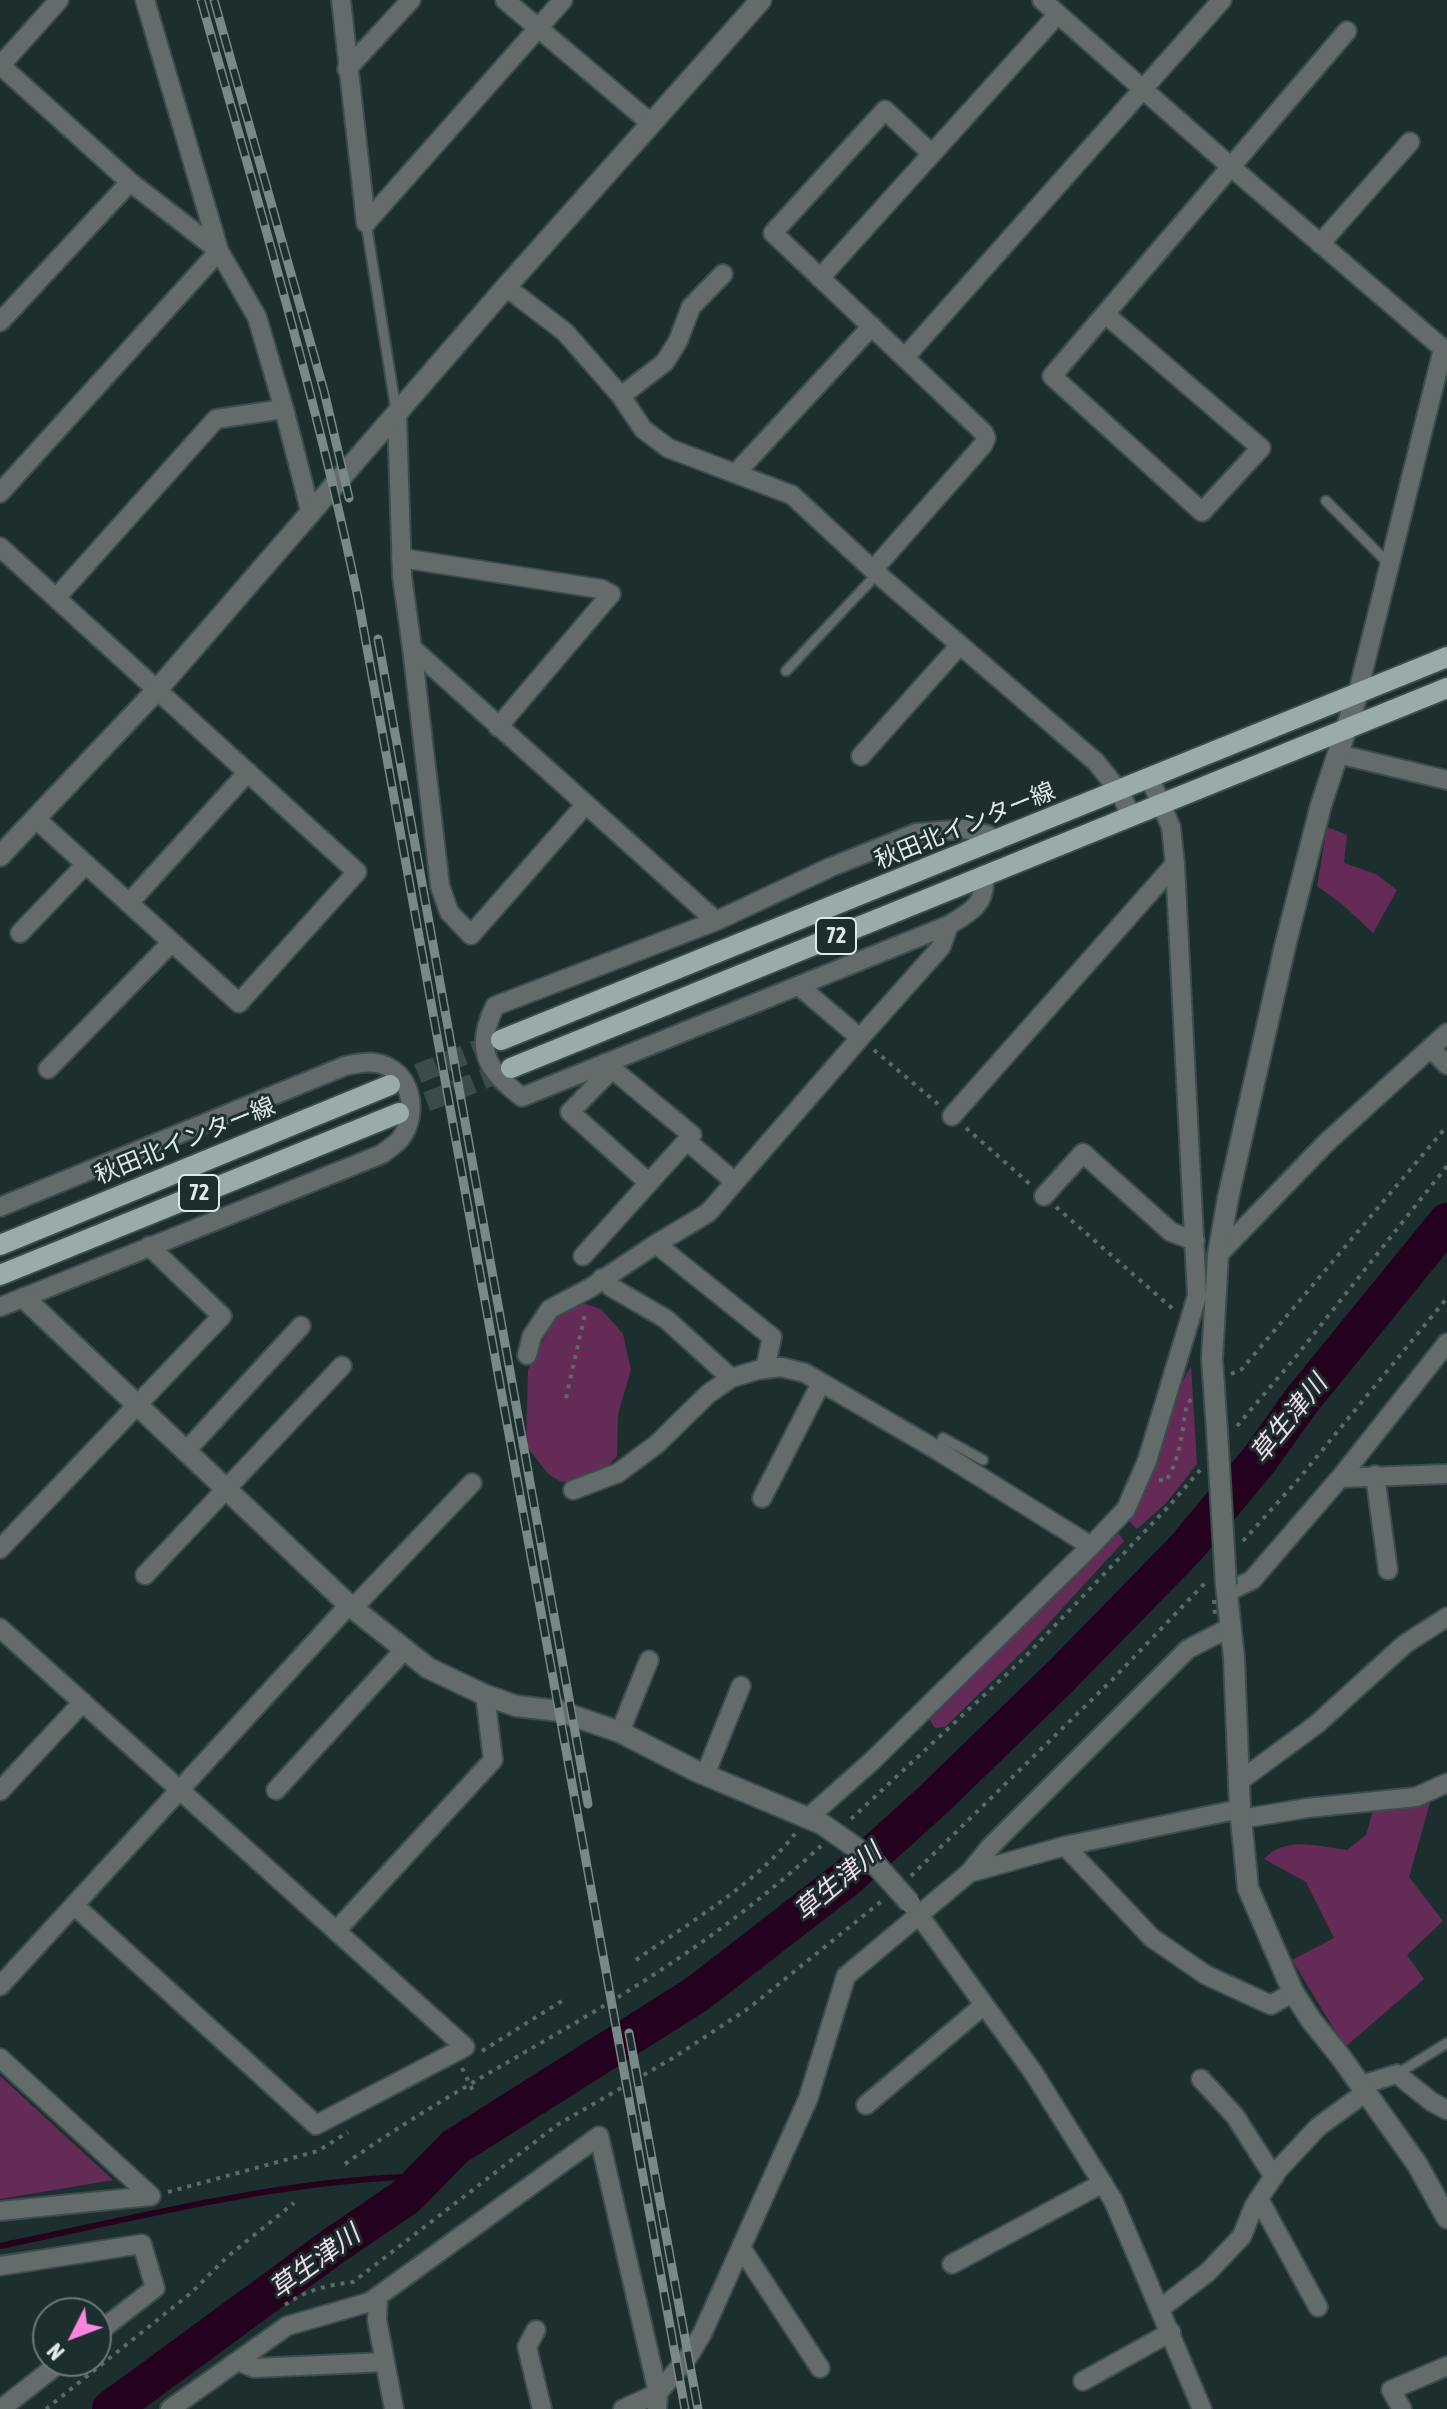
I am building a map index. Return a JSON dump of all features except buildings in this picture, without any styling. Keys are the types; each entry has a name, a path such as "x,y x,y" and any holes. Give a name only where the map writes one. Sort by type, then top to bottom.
{"main road":[{"name":"秋田北インター線","path":"501,1040 1447,657"},
{"name":"72","path":"511,1068 1447,688"},
{"name":"秋田北インター線","path":"0,1245 390,1085"},
{"name":"72","path":"0,1275 399,1113"}],"street":[{"path":"59,0 0,65 130,182 219,251"},
{"path":"145,0 219,251 257,317 311,514"},
{"path":"341,0 366,223"},
{"path":"347,69 411,0"},
{"path":"505,0 652,124"},
{"path":"366,223 563,0"},
{"path":"0,856 157,690 506,287 761,0"},
{"path":"1042,0 1445,350 1357,696 1321,805 1286,942 1228,1198 1218,1255 1212,1359 1221,1585 1231,1627 1241,1780 1240,1814 1248,1888 1293,1992 1417,2164 1447,2218"},
{"path":"906,356 1222,0"},
{"path":"820,278 1058,14"},
{"path":"1105,314 1261,448 1202,512 1052,376 1230,166 1347,31"},
{"path":"875,572 986,438 906,356 773,233 885,110 932,154"},
{"path":"1320,244 1410,142"},
{"path":"0,322 130,182"},
{"path":"0,493 219,251"},
{"path":"621,396 665,362 678,341 691,307 723,274"},
{"path":"506,287 565,332 621,396 643,429 668,448 792,495 875,572 1096,762 1119,791 1131,815"},
{"path":"736,473 872,326"},
{"path":"56,598 216,419 284,409"},
{"path":"397,415 401,558 440,886 449,912 471,935 586,804"},
{"path":"0,547 357,872 239,1003 35,818"},
{"path":"401,558 601,589 611,594 498,727"},
{"path":"861,756 960,645"},
{"path":"412,648 716,921"},
{"path":"1338,754 1447,780"},
{"path":"129,903 248,772"},
{"path":"815,1820 1126,1509 1142,1474 1197,1296 1175,864 1171,827 1150,779"},
{"path":"984,877 985,891 979,903 949,925 609,1066 522,1097 490,1068 484,1045 487,1022 495,1006 716,921 831,867 916,833 965,829 988,835 997,841"},
{"path":"20,933 86,864"},
{"path":"952,1116 1175,864"},
{"path":"527,1355 532,1336 550,1309 708,1213 941,947 949,925"},
{"path":"48,1069 172,942"},
{"path":"799,986 860,1038"},
{"path":"1218,1255 1326,1143 1447,1033"},
{"path":"1430,1048 1447,1065"},
{"path":"0,1207 345,1066 361,1062 378,1063 396,1072 408,1087 412,1101 412,1117 401,1139 382,1154 0,1307"},
{"path":"583,1256 692,1135 609,1066"},
{"path":"609,1066 570,1112 649,1183"},
{"path":"687,1141 735,1182"},
{"path":"1044,1196 1083,1153 1171,1232 1195,1241"},
{"path":"656,1244 772,1337 765,1369"},
{"path":"0,1549 222,1316 149,1246"},
{"path":"1197,1296 1218,1276"},
{"path":"596,1283 611,1287 666,1319 731,1378"},
{"path":"24,1298 351,1606 428,1668 516,1706 559,1711 620,1732 705,1775 815,1820 869,1857 1033,2072 1103,2183 1161,2308 1202,2409"},
{"path":"186,1451 301,1326"},
{"path":"1221,1585 1252,1580 1340,1478 1447,1343"},
{"path":"145,1575 342,1366"},
{"path":"573,1490 618,1473 657,1444 708,1394 731,1378 781,1367 805,1373 937,1450 1091,1546"},
{"path":"762,1498 821,1383"},
{"path":"1340,1478 1447,1474"},
{"path":"1375,1475 1388,1570"},
{"path":"0,1986 351,1606 472,1483"},
{"path":"1241,1780 1317,1724 1405,1644 1447,1617"},
{"path":"969,1873 991,1846 1188,1649 1231,1627"},
{"path":"0,1628 465,2047 316,2125 74,1905"},
{"path":"276,1790 404,1650"},
{"path":"620,1732 649,1660"},
{"path":"705,1775 741,1686"},
{"path":"336,1931 493,1760 485,1695"},
{"path":"0,1791 83,1702"},
{"path":"623,2409 658,2401 694,2348 742,2249 808,2099 846,1976 907,1903 969,1873 1065,1846 1240,1814 1416,1797 1447,1783"},
{"path":"1065,1846 1152,1938 1206,1975 1271,2005 1293,1992"},
{"path":"866,2105 984,2005"},
{"path":"0,2058 151,2196 0,2211"},
{"path":"1161,2308 1208,2272 1242,2236 1259,2199 1274,2177 1318,2127 1364,2088 1397,2074 1447,2110"},
{"path":"1201,2079 1235,2116 1274,2177"},
{"path":"170,2409 287,2326 378,2297 599,2136 658,2401"},
{"path":"952,2264 1103,2183"},
{"path":"1259,2199 1318,2307"},
{"path":"0,2266 142,2244 155,2288 112,2322"},
{"path":"742,2249 820,2368"},
{"path":"378,2297 377,2320 394,2409"},
{"path":"536,2330 527,2347 542,2409"},
{"path":"1083,2381 1171,2332"},
{"path":"238,2361 254,2368 385,2362"},
{"path":"1402,2409 1391,2390 1447,2366"},
{"path":"1,2409 42,2377"}],"lane":[{"path":"366,223 397,415"},
{"path":"1326,501 1389,564"},
{"path":"786,671 875,572"},
{"path":"937,1450 943,1438 983,1460"},
{"path":"1397,2074 1447,2043"}],"path":[{"path":"860,1038 1189,1324"},
{"path":"1214,1383 1242,1369 1447,1126"},
{"path":"569,1394 569,1381 575,1374 596,1283"},
{"path":"1238,1547 1297,1481 1447,1298"},
{"path":"1157,1480 1166,1481 1174,1469 1190,1399"},
{"path":"903,1882 1113,1679 1221,1585"},
{"path":"636,1960 775,1858 815,1820"},
{"path":"285,2305 296,2297 325,2286 353,2282 557,2125 673,2058 907,1903"},
{"path":"460,2065 475,2095"},
{"path":"46,2409 191,2293 227,2257 294,2203"}],"shaded area":[{"path":"1327,827 1347,835 1344,863 1376,874 1397,890 1373,933 1317,886"},
{"path":"574,1300 601,1309 623,1334 631,1370 618,1414 617,1456 606,1469 585,1479 561,1482 548,1474 526,1445 528,1370 555,1317"},
{"path":"1191,1366 1197,1464 1166,1503 1137,1529 1126,1518 1152,1469"},
{"path":"1115,1534 1119,1534 1124,1541 1025,1649 945,1727 935,1728 928,1717"},
{"path":"1430,1803 1409,1877 1443,1921 1407,1955 1424,1979 1345,2047 1292,1960 1334,1938 1306,1882 1264,1859 1283,1847 1293,1845 1347,1850 1366,1835 1374,1807"},
{"path":"0,2076 113,2180 0,2199"}],"waterway":[{"name":"草生津川","path":"111,2409 332,2247 407,2196 455,2147 697,1994 848,1877 1060,1677 1186,1548 1447,1222"},
{"path":"0,2246 266,2192 319,2184 427,2176"}],"tunnel":[{"path":"390,1085 501,1040"},
{"path":"399,1113 511,1068"}],"railway":[{"path":"201,0 305,372 358,598 685,2409"},
{"path":"214,0 324,391 349,498"},
{"path":"378,639 588,1804"},
{"path":"629,2033 698,2409"}]}
